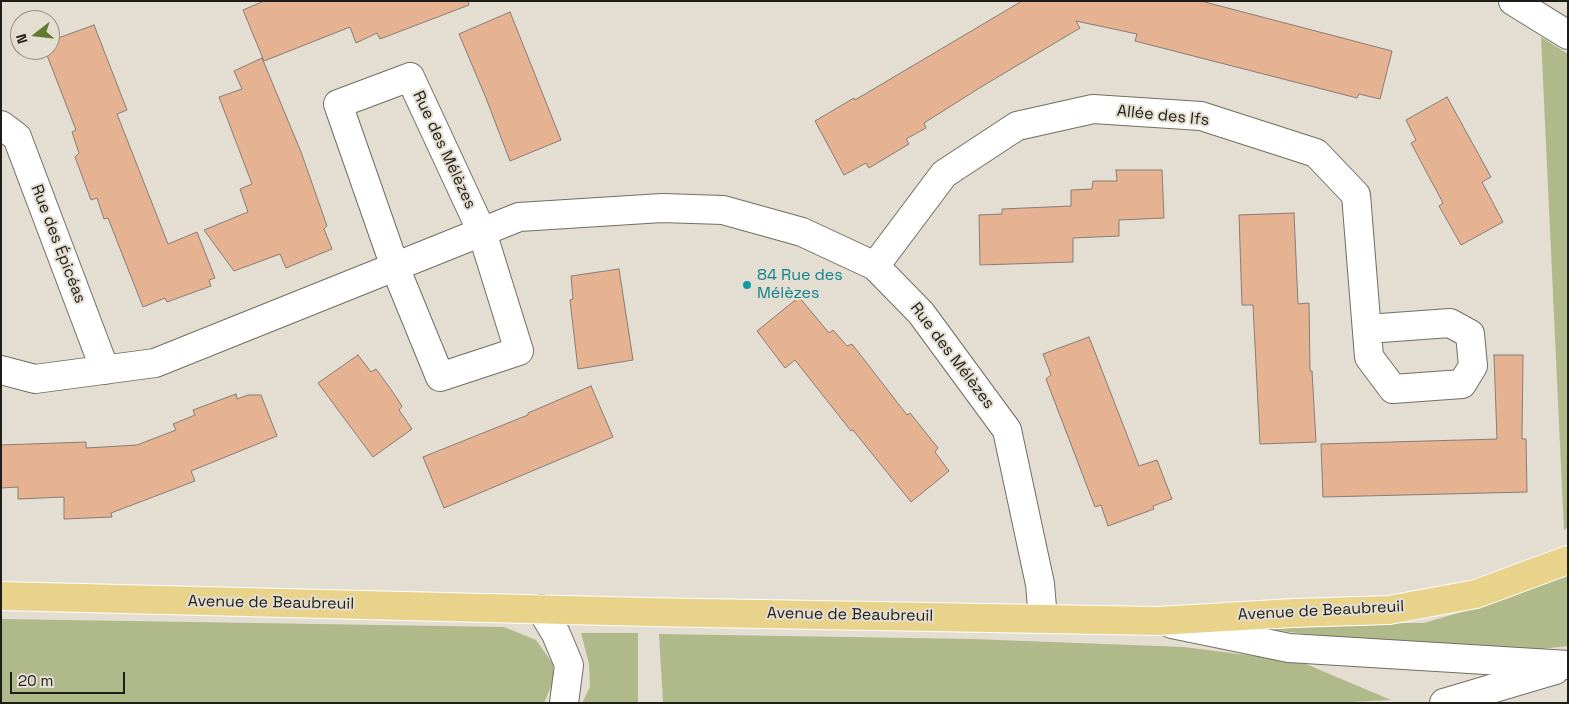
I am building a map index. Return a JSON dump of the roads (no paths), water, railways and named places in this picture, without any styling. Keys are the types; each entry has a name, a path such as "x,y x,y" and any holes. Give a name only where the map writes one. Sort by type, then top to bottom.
{"main road":[{"name":"Avenue de Beaubreuil","path":"1,596 541,610 1158,622 1293,613 1389,610 1476,594 1568,560"}],"street":[{"path":"1513,1 1568,35"},
{"name":"Rue des Mélèzes","path":"410,77 482,232 519,351 440,377 395,268 338,104 410,77"},
{"name":"Allée des Ifs","path":"875,266 944,174 1017,126 1093,109 1201,116 1316,153 1356,195 1367,329"},
{"name":"Rue des Épicéas","path":"1,125 17,137 105,370"},
{"name":"Rue des Mélèzes","path":"1,370 35,380 155,363 519,217 662,208 723,210 802,232 875,266 922,313 1007,430 1040,584 1043,619"},
{"path":"541,610 556,634 569,665 564,703"},
{"name":"Avenue de Beaubreuil","path":"1158,622 1288,648 1568,666"},
{"path":"1444,703 1568,666"}],"place":[{"name":"84 Rue des Mélèzes","path":"747,285"}]}
